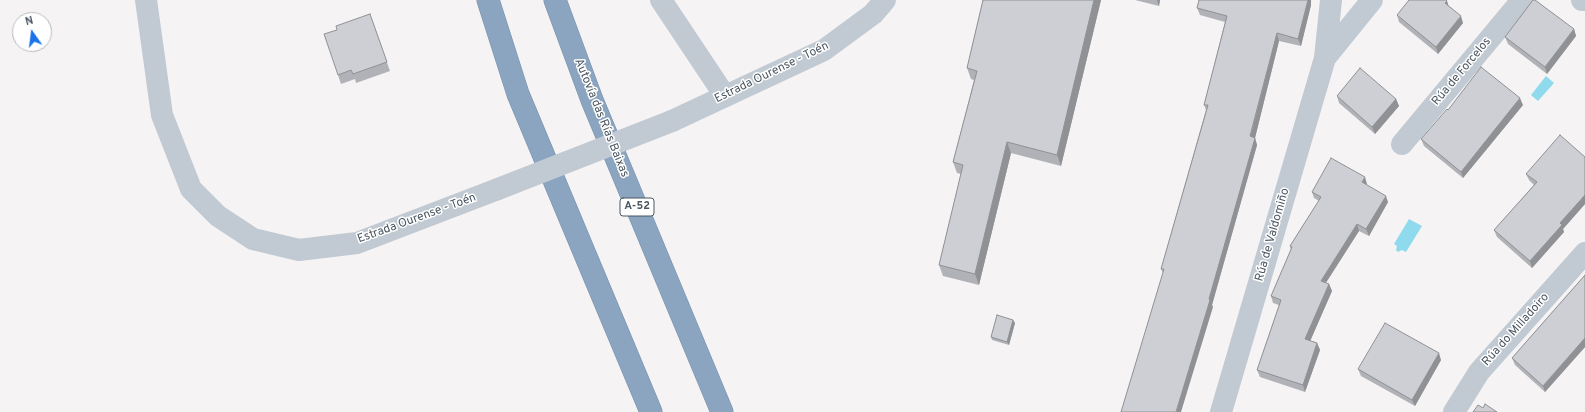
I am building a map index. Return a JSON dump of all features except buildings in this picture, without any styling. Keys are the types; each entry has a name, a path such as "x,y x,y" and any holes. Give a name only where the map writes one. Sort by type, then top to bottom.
{"highway":[{"path":"488,0 518,94 651,412"},
{"name":"Autovía das Rías Baixas","path":"555,0 592,100 722,412"}],"street":[{"name":"Estrada Ourense - Toén","path":"146,0 162,114 191,189 218,216 253,239 299,250 358,243 672,121 824,50 873,14 885,0"},
{"path":"661,0 725,96"},
{"name":"Rúa de Valdomiño","path":"1226,409 1325,58 1331,0"},
{"name":"Rúa de Valdomiño","path":"1325,58 1372,0"},
{"name":"Rúa de Forcelos","path":"1402,144 1522,0"},
{"name":"Rúa do Milladoiro","path":"1454,412 1479,372 1585,253"}],"water":[{"path":"1546,76 1554,83 1538,101 1531,95"},
{"path":"1409,219 1422,226 1406,252 1402,250 1398,252 1396,250 1397,246 1394,244"}]}
